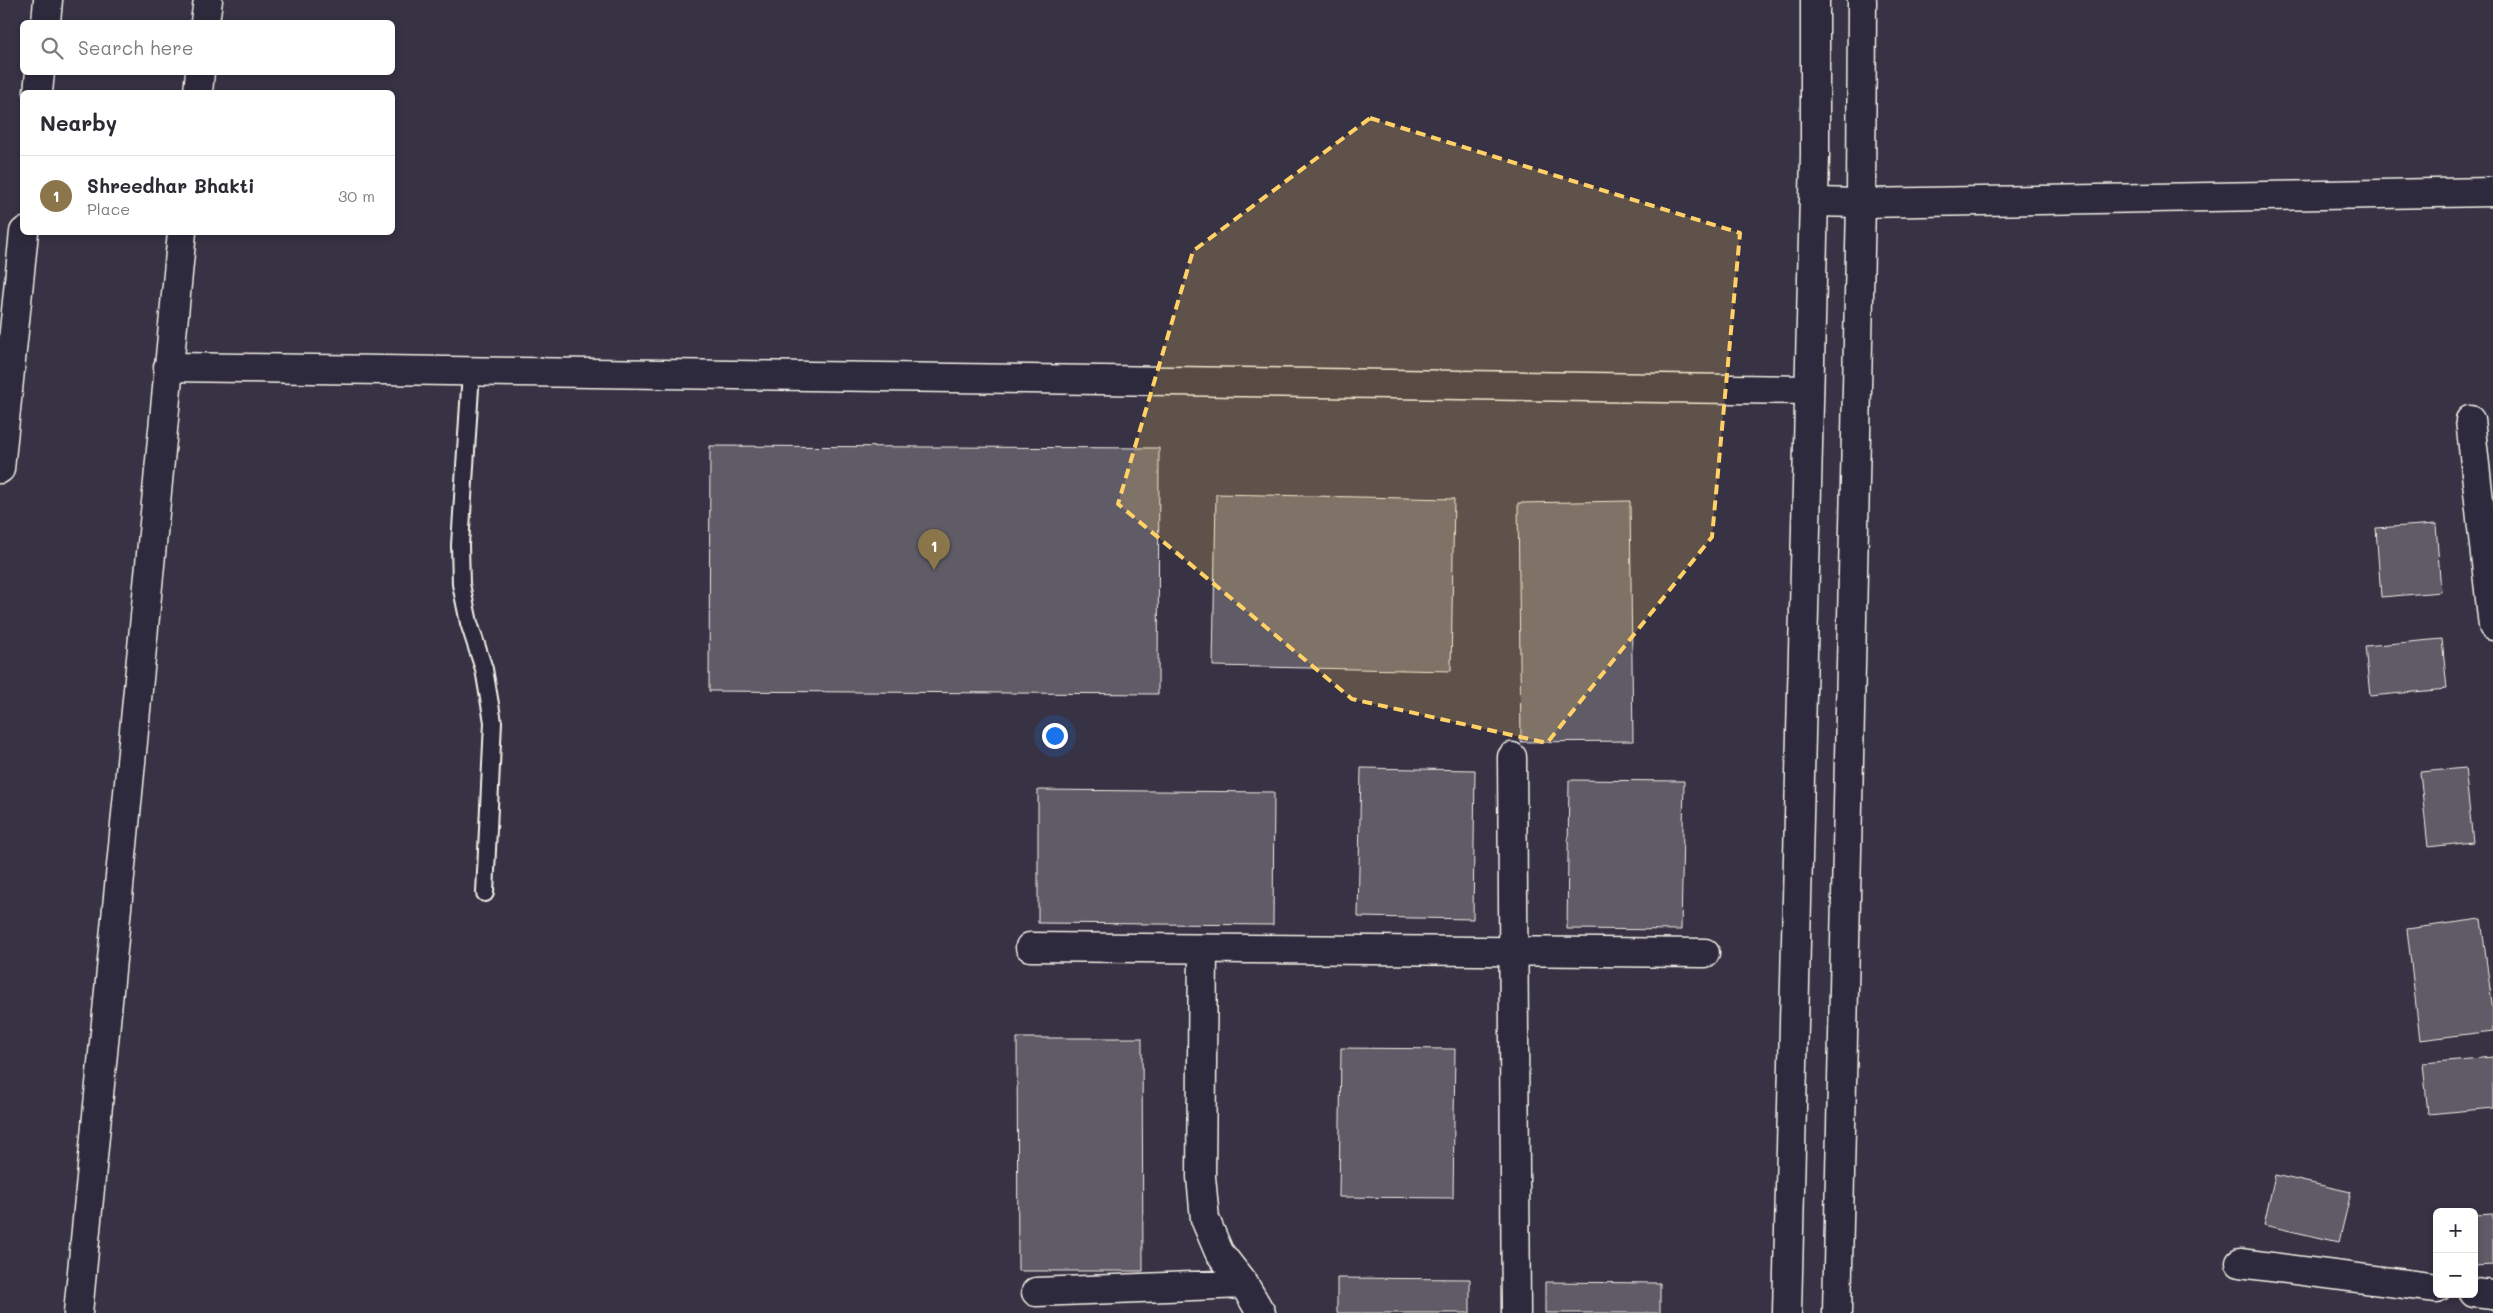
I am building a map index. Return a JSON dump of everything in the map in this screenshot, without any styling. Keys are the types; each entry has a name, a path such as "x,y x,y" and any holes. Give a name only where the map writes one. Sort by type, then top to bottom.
{"street":[{"path":"46,20 48,0"},
{"path":"205,20 208,0"},
{"path":"1787,1313 1814,202 1815,0"},
{"path":"1837,1313 1861,203 1862,0"},
{"path":"38,90 40,75"},
{"path":"198,90 200,75"},
{"path":"1814,202 1861,203 2493,192"},
{"path":"0,469 24,235"},
{"path":"78,1313 182,235"},
{"path":"168,367 1809,390"},
{"path":"2470,420 2493,626"},
{"path":"1512,757 1516,1313"},
{"path":"1030,948 1705,953"},
{"path":"1203,949 1201,1177 1205,1219 1218,1252 1244,1284 1261,1313"},
{"path":"2240,1262 2433,1287"},
{"path":"1036,1292 1244,1284"},
{"path":"2478,1293 2493,1295"}],"lane":[{"path":"471,372 460,555 461,584 469,624 484,670 493,722 485,893"}],"highlighted area":[{"path":"1370,118 1740,233 1712,537 1547,743 1352,699 1118,504 1193,251"}],"building":[{"path":"710,446 1159,448 1158,694 709,691"},
{"path":"1216,494 1454,499 1451,671 1213,666"},
{"path":"1630,501 1633,741 1521,742 1518,503"},
{"path":"2436,524 2441,592 2381,597 2376,528"},
{"path":"2442,639 2447,689 2370,696 2365,646"},
{"path":"1361,768 1475,770 1473,919 1358,917"},
{"path":"2465,768 2473,842 2428,847 2420,772"},
{"path":"1569,780 1684,781 1681,930 1567,929"},
{"path":"1038,790 1274,792 1273,925 1038,923"},
{"path":"2481,919 2493,1012 2493,1031 2420,1040 2407,929"},
{"path":"1017,1038 1142,1038 1143,1271 1018,1271"},
{"path":"1341,1048 1455,1049 1453,1198 1339,1197"},
{"path":"2493,1057 2493,1108 2428,1114 2423,1063"},
{"path":"2275,1175 2351,1192 2339,1242 2264,1225"},
{"path":"2493,1214 2493,1265 2478,1266 2478,1215"},
{"path":"1337,1278 1470,1279 1470,1313 1337,1313"},
{"path":"1545,1282 1660,1283 1660,1313 1545,1313"}],"place":[{"name":"Shreedhar Bhakti","path":"934,570"}]}
